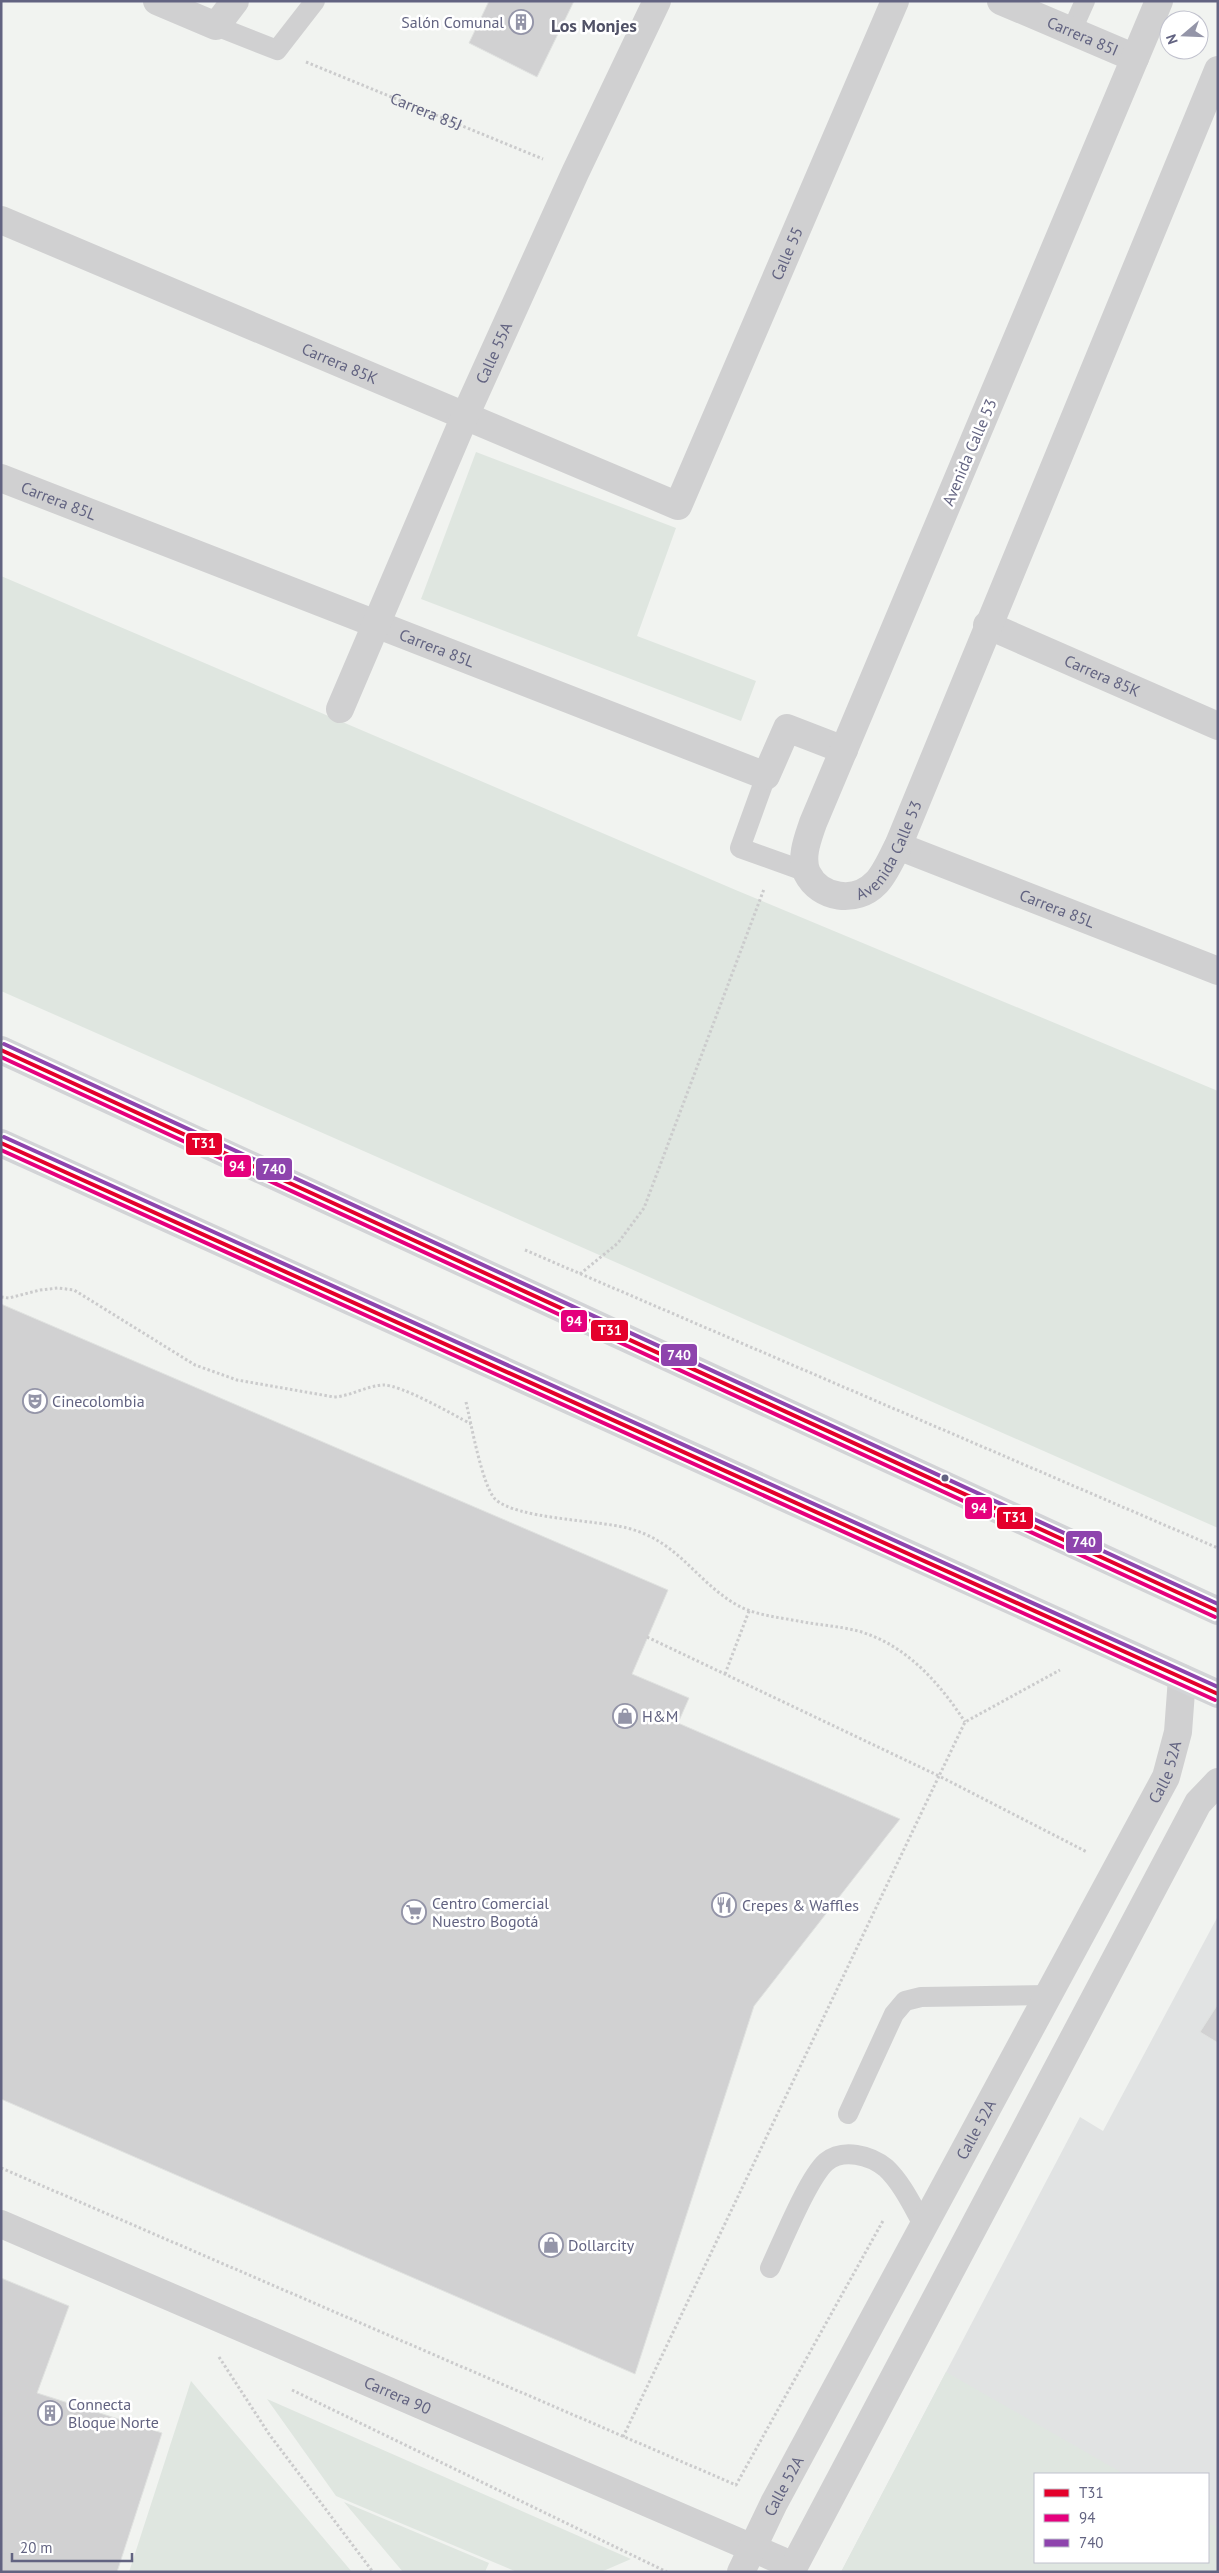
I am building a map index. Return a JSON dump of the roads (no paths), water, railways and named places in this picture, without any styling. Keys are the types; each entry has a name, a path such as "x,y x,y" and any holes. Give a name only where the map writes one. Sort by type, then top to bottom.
{"main road":[{"path":"1,1050 1218,1611"},
{"path":"1,1143 1218,1694"}],"street":[{"path":"157,1 216,26 235,1"},
{"name":"Calle 55A","path":"340,709 465,416 575,172 657,1"},
{"name":"Calle 55","path":"678,506 895,1"},
{"name":"Carrera 85I","path":"1001,1 1136,58"},
{"name":"Avenida Calle 53","path":"1160,1 812,823 805,849 807,872 816,884 829,895 848,896 862,892 877,883 898,846 987,625 1218,70"},
{"name":"Carrera 85K","path":"1,220 678,506"},
{"name":"Carrera 85L","path":"1,478 766,776"},
{"name":"Carrera 85K","path":"987,625 1218,726"},
{"path":"766,776 787,728 844,750"},
{"name":"Carrera 85L","path":"898,846 1218,971"},
{"name":"Calle 52A","path":"741,2572 779,2495 1166,1777 1173,1758 1178,1732 1182,1678"},
{"path":"793,2569 805,2542 1198,1803 1218,1782"},
{"name":"Carrera 90","path":"1,2224 733,2540 754,2547 793,2569"}],"lane":[{"path":"216,26 278,50 315,1"},
{"path":"1072,30 1085,1"},
{"path":"766,776 740,848 807,872"},
{"path":"848,2114 894,2014 905,2001 921,1997 1048,1995"},
{"path":"770,2268 814,2176 827,2161 837,2156 861,2155 886,2168 902,2188 924,2226"}],"place":[{"name":"Salón Comunal","path":"521,22"},
{"name":"Cinecolombia","path":"35,1401"},
{"name":"H&M","path":"625,1716"},
{"name":"Crepes & Waffles","path":"724,1905"},
{"name":"Centro Comercial Nuestro Bogotá","path":"414,1912"},
{"name":"Dollarcity","path":"551,2245"},
{"name":"Connecta Bloque Norte","path":"50,2413"}],"district":[{"name":"Los Monjes","path":"594,26"}]}
